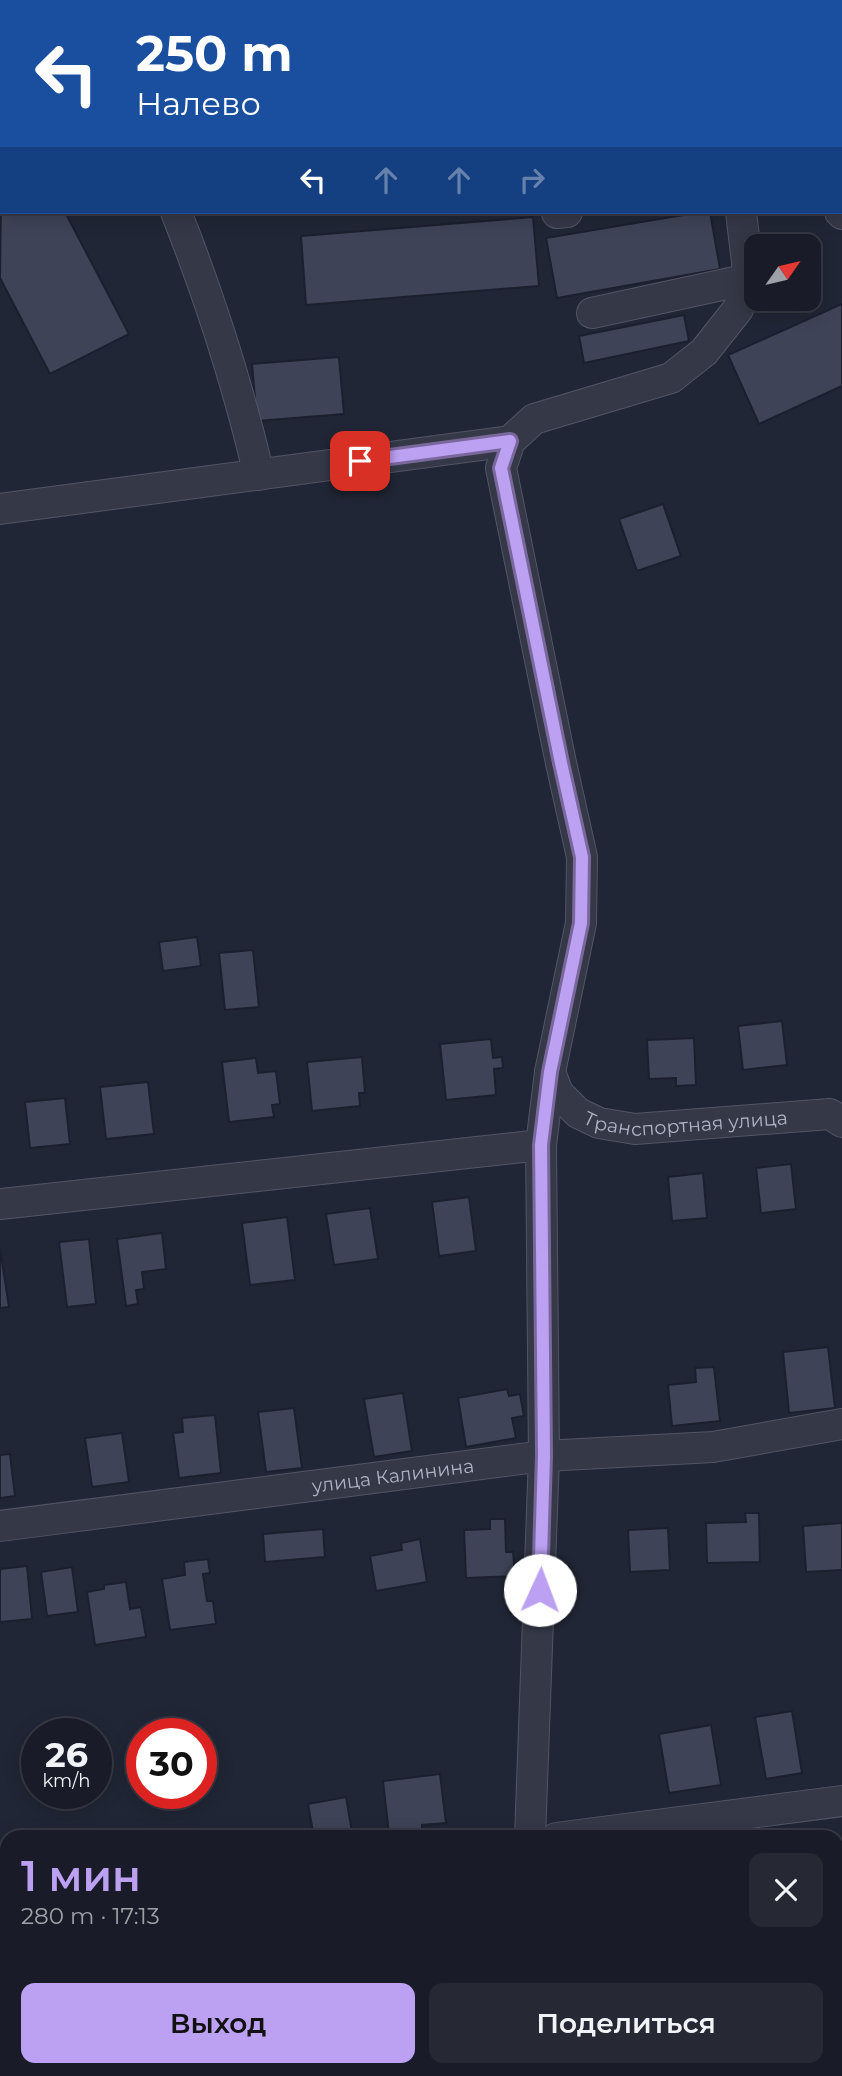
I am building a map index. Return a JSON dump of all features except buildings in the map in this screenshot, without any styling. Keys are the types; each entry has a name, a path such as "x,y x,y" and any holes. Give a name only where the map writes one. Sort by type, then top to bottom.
{"street":[{"path":"177,214 202,277 228,355 259,475"},
{"path":"741,214 744,237"},
{"path":"592,313 744,280"},
{"path":"530,1830 544,1456 541,1145 550,1072 581,923 582,857 501,468 510,441 534,419 671,378 704,352 738,309 744,293"},
{"path":"0,509 510,441"},
{"name":"Транспортная улица","path":"550,1072 558,1093 578,1113 599,1123 635,1129 830,1114 842,1122"},
{"path":"0,1204 541,1145"},
{"name":"улица Калинина","path":"0,1526 544,1456 713,1447 842,1424"},
{"path":"618,1830 842,1801"}],"route":[{"path":"360,461 510,441 501,468 582,857 581,923 550,1072 541,1145 544,1456 540,1590"}]}
